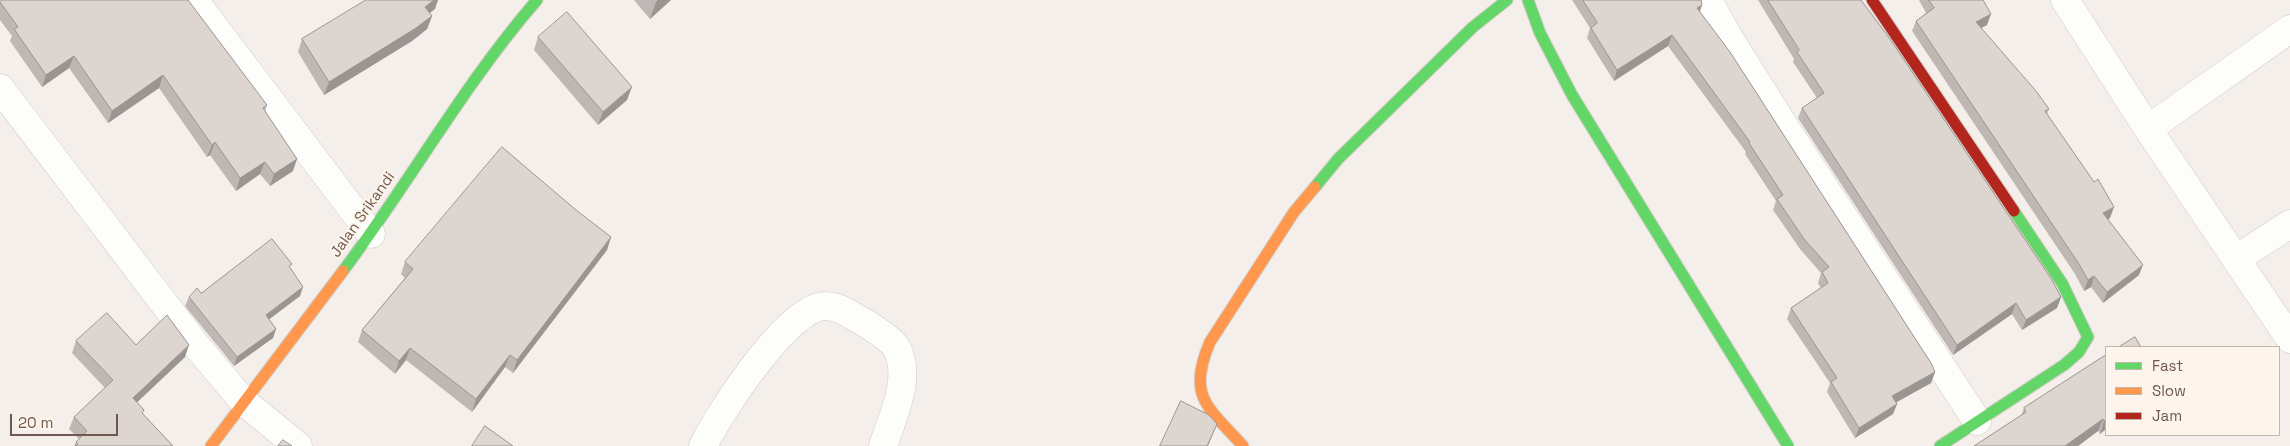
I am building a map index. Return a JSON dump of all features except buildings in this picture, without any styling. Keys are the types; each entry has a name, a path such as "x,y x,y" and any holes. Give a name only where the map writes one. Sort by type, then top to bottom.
{"street":[{"path":"194,0 371,234"},
{"name":"Jalan Srikandi","path":"211,446 243,401 371,234 441,127 518,22 537,0"},
{"path":"1243,446 1205,404 1200,387 1202,358 1210,342 1294,212 1338,159 1473,27 1507,0"},
{"path":"1528,0 1540,33 1572,95 1788,446"},
{"path":"1708,0 1729,38 1786,128 1977,420"},
{"path":"1872,0 2062,283 2081,319 2088,337 2079,352 2064,365 1977,420 1940,446"},
{"path":"2065,0 2148,129 2290,339"},
{"path":"2148,129 2290,30"},
{"path":"0,88 195,344 243,401 298,446"},
{"path":"2236,259 2290,224"},
{"path":"703,446 740,386 773,345 793,322 818,307 838,307 867,324 895,346 900,361 902,378 899,403 883,446"}],"traffic: fast":[{"path":"343,271 485,65 537,0"},
{"path":"1315,187 1338,159 1473,27 1507,0"},
{"path":"1528,0 1540,33 1572,95 1788,446"},
{"path":"1940,446 2064,365 2079,352 2088,337 2062,283 2014,211"}],"traffic: slow":[{"path":"1243,446 1211,411 1205,400 1201,389 1200,376 1203,361 1210,342 1294,212 1315,187"},
{"path":"211,446 343,271"}],"traffic: jam":[{"path":"1872,0 2014,211"}]}
